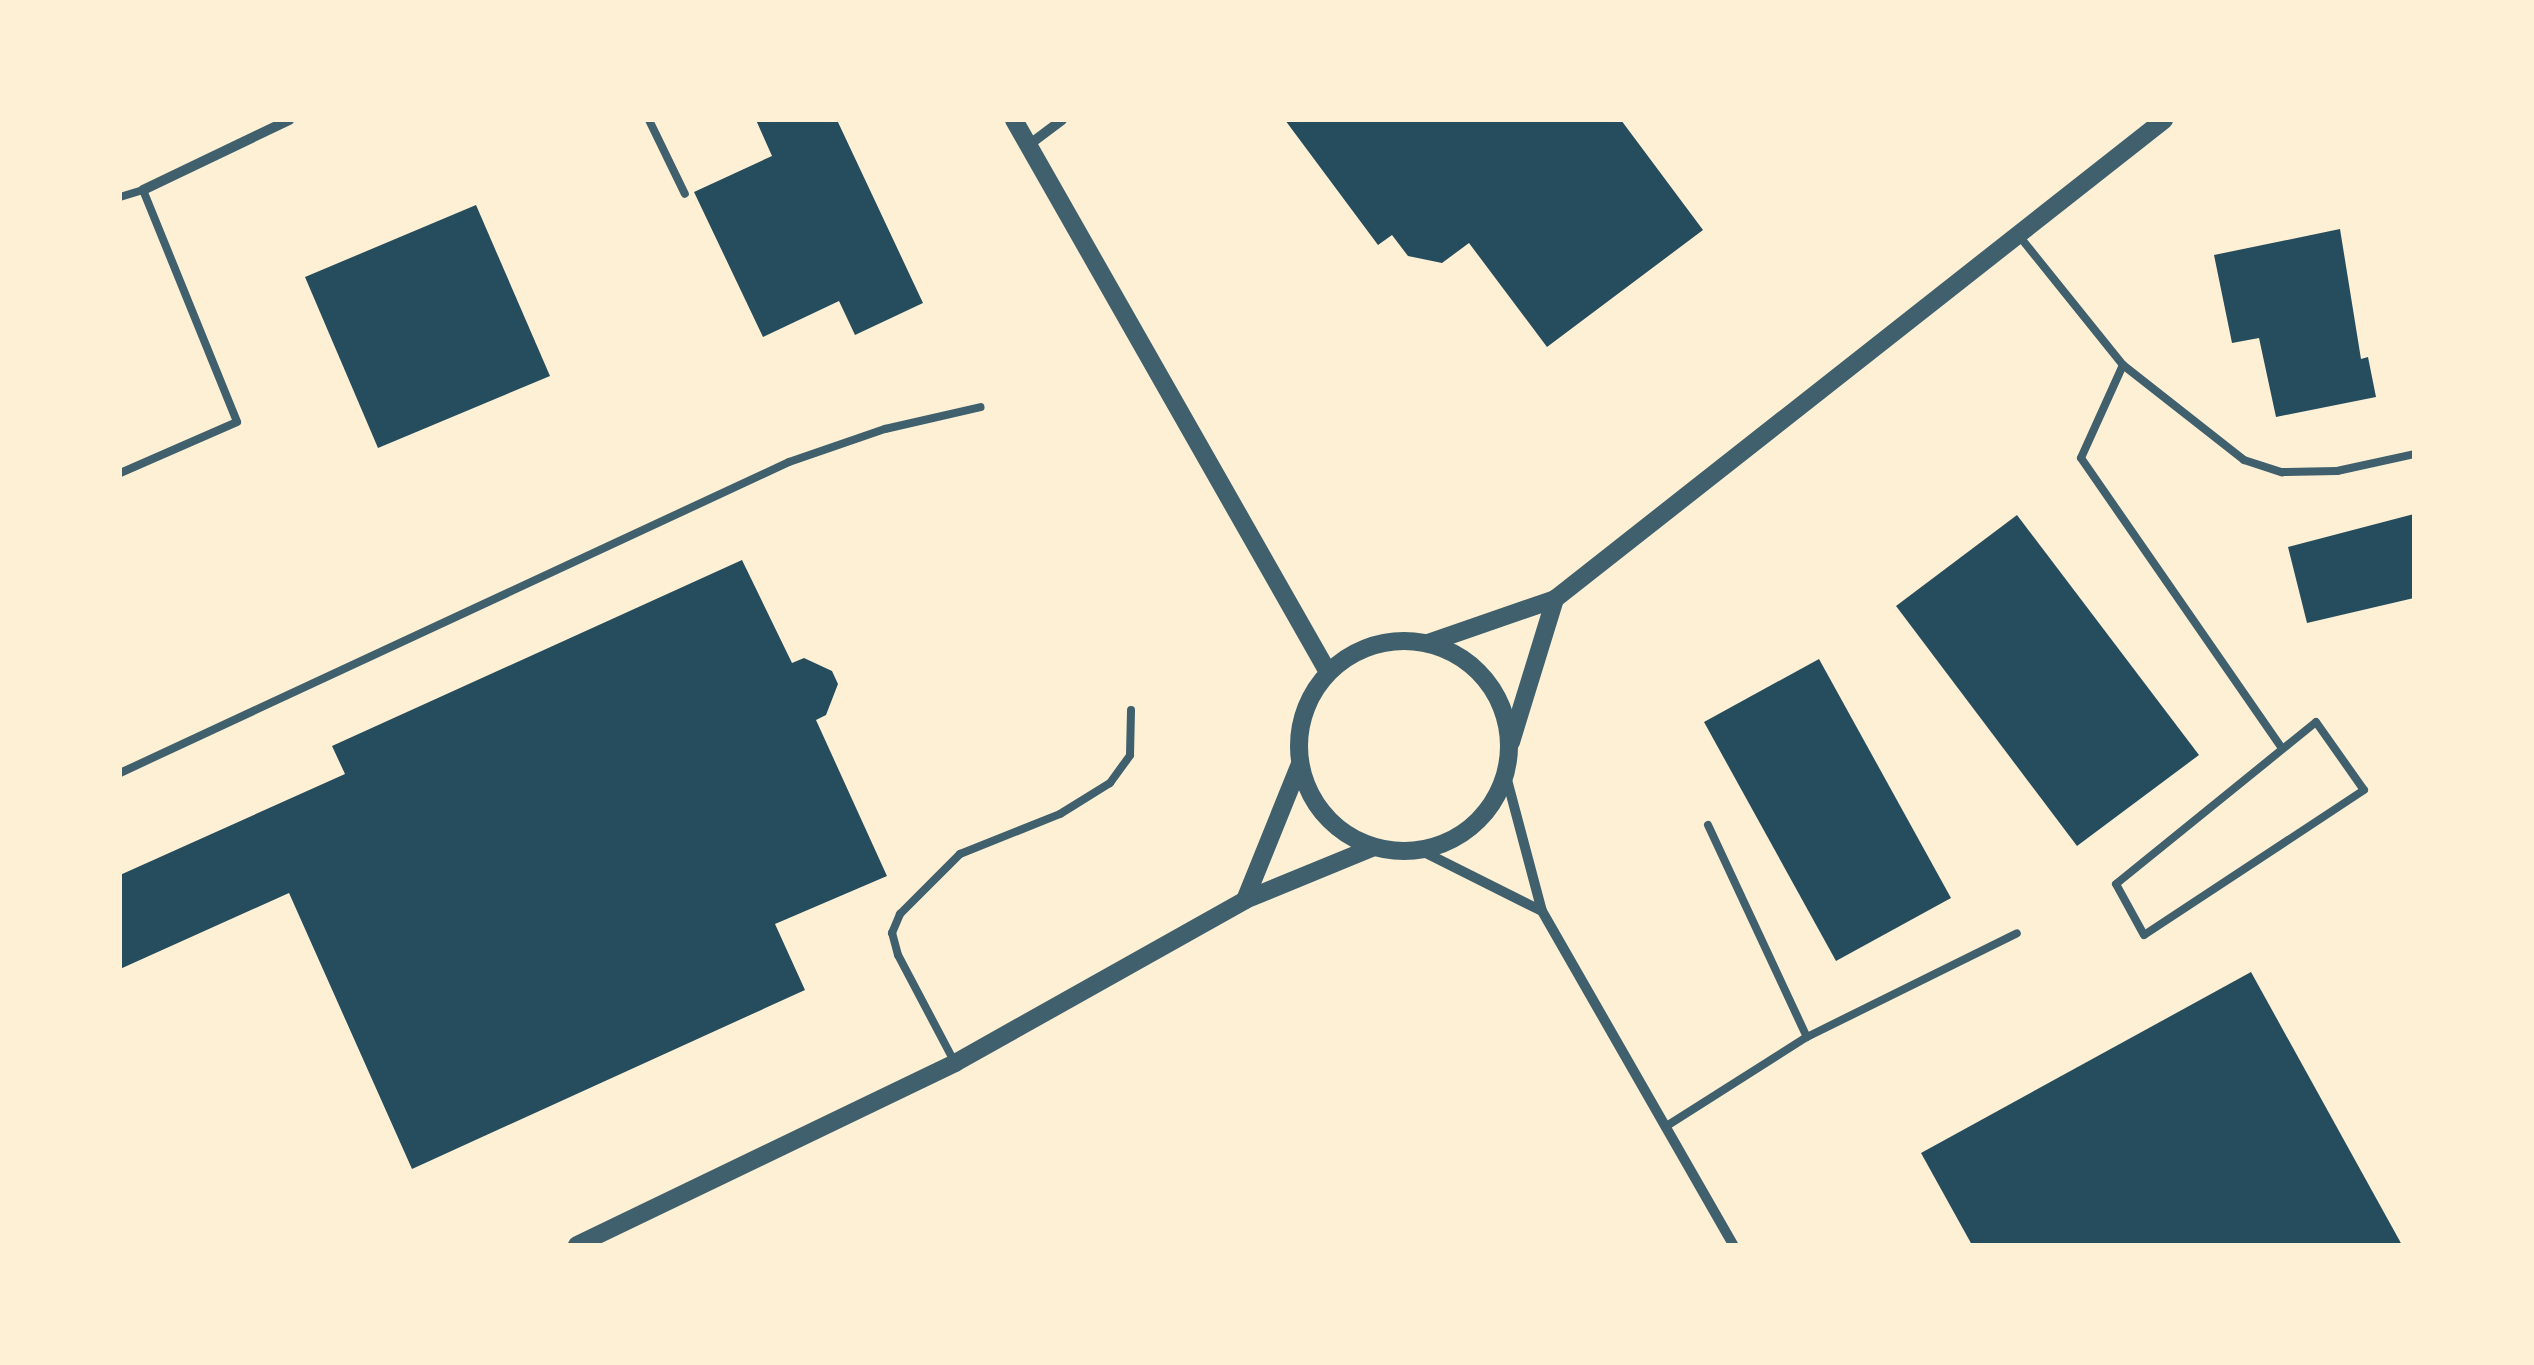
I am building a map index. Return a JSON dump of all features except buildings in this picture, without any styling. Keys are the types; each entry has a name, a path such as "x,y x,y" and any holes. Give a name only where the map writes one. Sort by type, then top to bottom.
{"street":[{"path":"143,190 289,120"},
{"path":"1014,120 1025,148 1328,672"},
{"path":"1025,148 1062,120"},
{"path":"1246,900 1300,764 1303,715 1328,672 1374,644 1428,643 1555,599 2164,120"},
{"path":"1555,599 1510,747 1506,776 1542,911 1733,1245"},
{"path":"1428,643 1478,670 1506,718 1510,747"},
{"path":"1300,764 1306,786 1334,824 1374,847 1420,850 1542,911"},
{"path":"1420,850 1474,825 1506,776"},
{"path":"576,1245 955,1062 1246,900 1374,847"}],"lane":[{"path":"649,120 685,194"},
{"path":"120,197 143,190 238,422 120,473"},
{"path":"2020,237 2123,364 2244,460 2282,472 2338,472 2414,454"},
{"path":"2123,364 2081,458 2282,748"},
{"path":"120,773 789,462 885,428 981,407"},
{"path":"955,1062 898,955 892,933 900,914 960,854 1060,814 1110,783 1130,755 1131,710"},
{"path":"2316,722 2364,790 2144,936 2116,884 2282,748 2316,722"},
{"path":"1708,825 1807,1037"},
{"path":"1665,1126 1807,1037 2018,933"}]}
